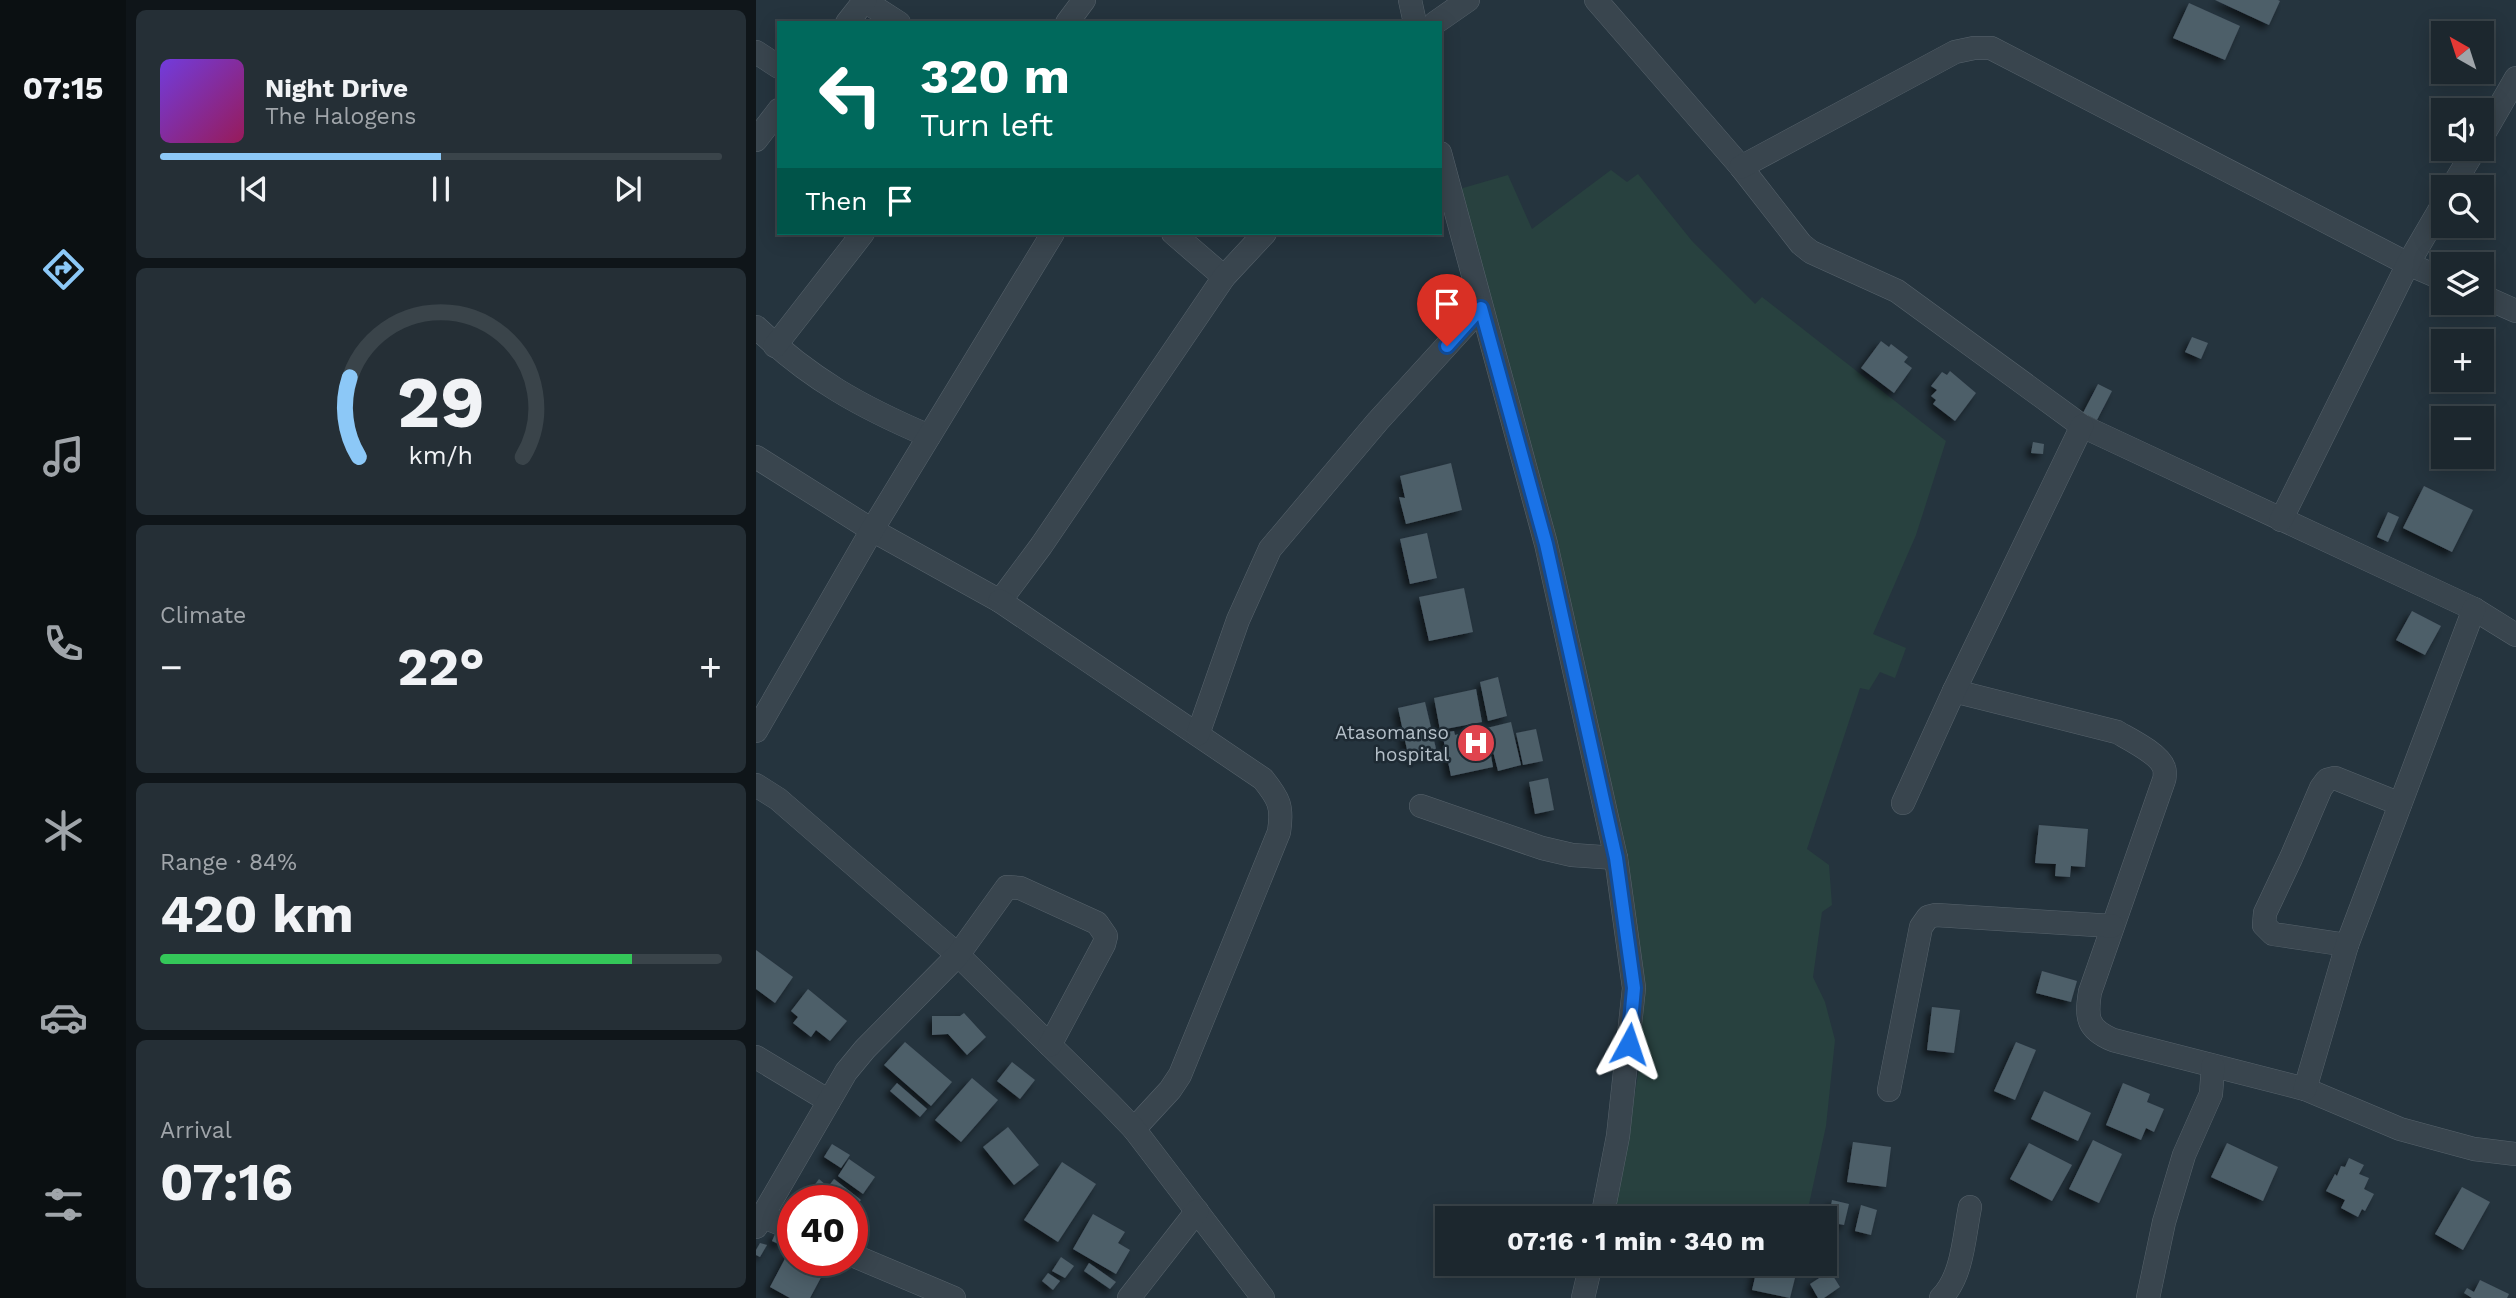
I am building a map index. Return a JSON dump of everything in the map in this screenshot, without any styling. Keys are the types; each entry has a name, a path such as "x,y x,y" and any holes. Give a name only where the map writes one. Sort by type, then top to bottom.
{"street":[{"path":"848,21 864,0 895,21"},
{"path":"1068,21 1084,0"},
{"path":"1410,0 1415,21"},
{"path":"1438,21 1468,0"},
{"path":"1596,0 1741,167 1801,244 1811,252 1897,291 2082,426 2474,609 2516,635"},
{"path":"1741,167 1955,52 1992,48 2431,274"},
{"path":"756,52 777,66"},
{"path":"2494,116 2516,78"},
{"path":"756,140 777,113"},
{"path":"1442,161 1546,544 1616,858 1634,988 1618,1136 1604,1206"},
{"path":"2281,520 2408,264 2431,225"},
{"path":"775,346 861,235"},
{"path":"756,731 1047,235"},
{"path":"1175,235 1224,277"},
{"path":"1000,601 1041,546 1224,277 1263,235"},
{"path":"2494,301 2516,311"},
{"path":"1198,734 1238,620 1270,549 1369,431 1481,308"},
{"path":"756,327 775,346 830,387 854,402 929,436"},
{"path":"1903,803 2082,426"},
{"path":"756,457 872,530 1000,601 1263,779 1277,797 1282,814 1279,832 1180,1075 1170,1090 1134,1129"},
{"path":"2305,1088 2347,945 2474,609"},
{"path":"1954,691 2117,732 2159,760 2165,769 2164,780 2090,992 2087,1009 2089,1023 2100,1035 2305,1088 2400,1129 2473,1149 2516,1154"},
{"path":"2347,945 2273,934 2264,925 2265,913 2327,780 2335,778 2400,804"},
{"path":"756,785 778,799 958,955 1134,1129 1263,1298"},
{"path":"1421,806 1542,848 1572,855 1616,858"},
{"path":"777,1225 759,1221 846,1072 958,955 1007,887 1020,888 1097,923 1106,936 1050,1045"},
{"path":"1889,1090 1921,926 1928,916 2112,926"},
{"path":"756,1057 828,1101"},
{"path":"2148,1298 2164,1223 2184,1155 2211,1094 2213,1066"},
{"path":"2211,1094 2244,1073"},
{"path":"1941,1298 1950,1289 1956,1275 1970,1207"},
{"path":"1129,1298 1197,1210"},
{"path":"868,1262 954,1298"},
{"path":"1583,1298 1588,1276"}],"green space":[{"path":"1611,170 1627,182 1638,174 1692,241 1755,304 1762,297 1946,441 1916,535 1873,634 1906,648 1895,678 1880,672 1869,690 1860,688 1807,849 1829,865 1832,905 1822,912 1813,977 1825,1002 1835,1040 1826,1126 1809,1206 1612,1206 1623,1167 1640,1062 1640,982 1456,190 1508,175 1532,229"}],"building":[{"path":"2215,0 2278,0 2280,1 2269,25"},
{"path":"2189,3 2240,26 2225,60 2173,38"},
{"path":"2192,337 2208,343 2201,359 2185,352"},
{"path":"1881,341 1889,347 1891,344 1908,357 1904,362 1912,368 1894,393 1861,368"},
{"path":"1950,371 1976,393 1955,421 1933,404 1936,400 1931,396 1937,390 1931,386 1942,372 1947,375"},
{"path":"2098,384 2112,391 2097,420 2083,413"},
{"path":"2033,442 2044,444 2043,454 2031,453"},
{"path":"1451,463 1462,510 1406,524 1399,497 1405,498 1400,476"},
{"path":"2424,486 2473,510 2452,552 2403,528"},
{"path":"2388,512 2399,517 2388,542 2377,537"},
{"path":"1427,533 1437,578 1410,584 1400,539"},
{"path":"1464,588 1473,632 1429,641 1419,597"},
{"path":"2412,611 2441,626 2425,655 2396,640"},
{"path":"1498,677 1507,716 1488,721 1480,682"},
{"path":"1476,689 1482,722 1440,730 1434,698"},
{"path":"1425,702 1437,753 1409,759 1398,708"},
{"path":"1511,722 1521,765 1498,771 1487,728"},
{"path":"1484,728 1487,743 1464,748 1466,756 1490,750 1493,767 1451,776 1442,733 1454,731 1455,735"},
{"path":"1536,729 1543,761 1523,765 1516,733"},
{"path":"1548,778 1554,810 1535,814 1529,782"},
{"path":"2039,825 2088,829 2085,867 2071,866 2070,877 2055,876 2056,864 2035,863"},
{"path":"756,950 793,977 775,1003 756,989"},
{"path":"2042,971 2077,981 2071,1002 2036,993"},
{"path":"808,989 847,1021 830,1041 816,1030 811,1037 793,1023 798,1017 791,1011"},
{"path":"1932,1007 1960,1010 1954,1053 1927,1050"},
{"path":"964,1013 986,1037 967,1055 948,1034 932,1035 932,1016 960,1016"},
{"path":"905,1042 952,1082 931,1106 884,1065"},
{"path":"2016,1042 2036,1050 2015,1100 1994,1091"},
{"path":"1012,1062 1035,1080 1020,1099 997,1081"},
{"path":"972,1078 998,1100 961,1142 935,1120"},
{"path":"897,1083 927,1109 920,1117 890,1091"},
{"path":"2123,1083 2150,1094 2147,1102 2164,1109 2154,1132 2146,1128 2141,1140 2106,1125"},
{"path":"2044,1091 2091,1113 2078,1141 2031,1119"},
{"path":"1008,1127 1039,1165 1014,1185 983,1147"},
{"path":"2093,1140 2122,1154 2099,1203 2069,1189"},
{"path":"1853,1142 1891,1147 1886,1187 1847,1182"},
{"path":"2029,1143 2072,1165 2052,1201 2010,1179"},
{"path":"2227,1143 2278,1167 2263,1201 2211,1177"},
{"path":"832,1144 850,1155 841,1168 824,1157"},
{"path":"2349,1158 2364,1165 2359,1174 2369,1178 2364,1189 2374,1194 2365,1211 2362,1209 2358,1217 2341,1208 2345,1200 2326,1191 2335,1174 2337,1176 2341,1166 2345,1167"},
{"path":"849,1159 875,1177 868,1187 850,1185 838,1176"},
{"path":"1062,1162 1096,1184 1058,1242 1024,1220"},
{"path":"819,1179 826,1185 815,1185"},
{"path":"834,1179 842,1185 830,1185"},
{"path":"2462,1187 2490,1202 2463,1250 2435,1234"},
{"path":"1832,1200 1849,1204 1844,1225 1837,1224 1837,1206 1831,1206"},
{"path":"1861,1205 1877,1210 1871,1235 1855,1231"},
{"path":"1093,1214 1125,1232 1118,1243 1130,1250 1116,1274 1073,1249"},
{"path":"776,1232 777,1243 772,1241"},
{"path":"760,1243 767,1245 760,1257 756,1255 756,1250"},
{"path":"1061,1257 1074,1266 1065,1278 1052,1271"},
{"path":"1089,1263 1116,1282 1110,1289 1084,1271"},
{"path":"1048,1273 1060,1281 1053,1290 1042,1281"},
{"path":"777,1274 777,1276 822,1276 810,1298 790,1298 770,1287"},
{"path":"1755,1276 1796,1276 1790,1298 1752,1290"},
{"path":"1822,1276 1833,1276 1840,1287 1824,1298 1818,1298 1810,1284"},
{"path":"2480,1280 2509,1294 2507,1298 2472,1298 2464,1293 2467,1288 2474,1292"}],"place":[{"name":"Atasomanso hospital","path":"1476,743"}],"route":[{"path":"1447,346 1481,308 1546,544 1616,858 1634,988 1629,1044"}]}
